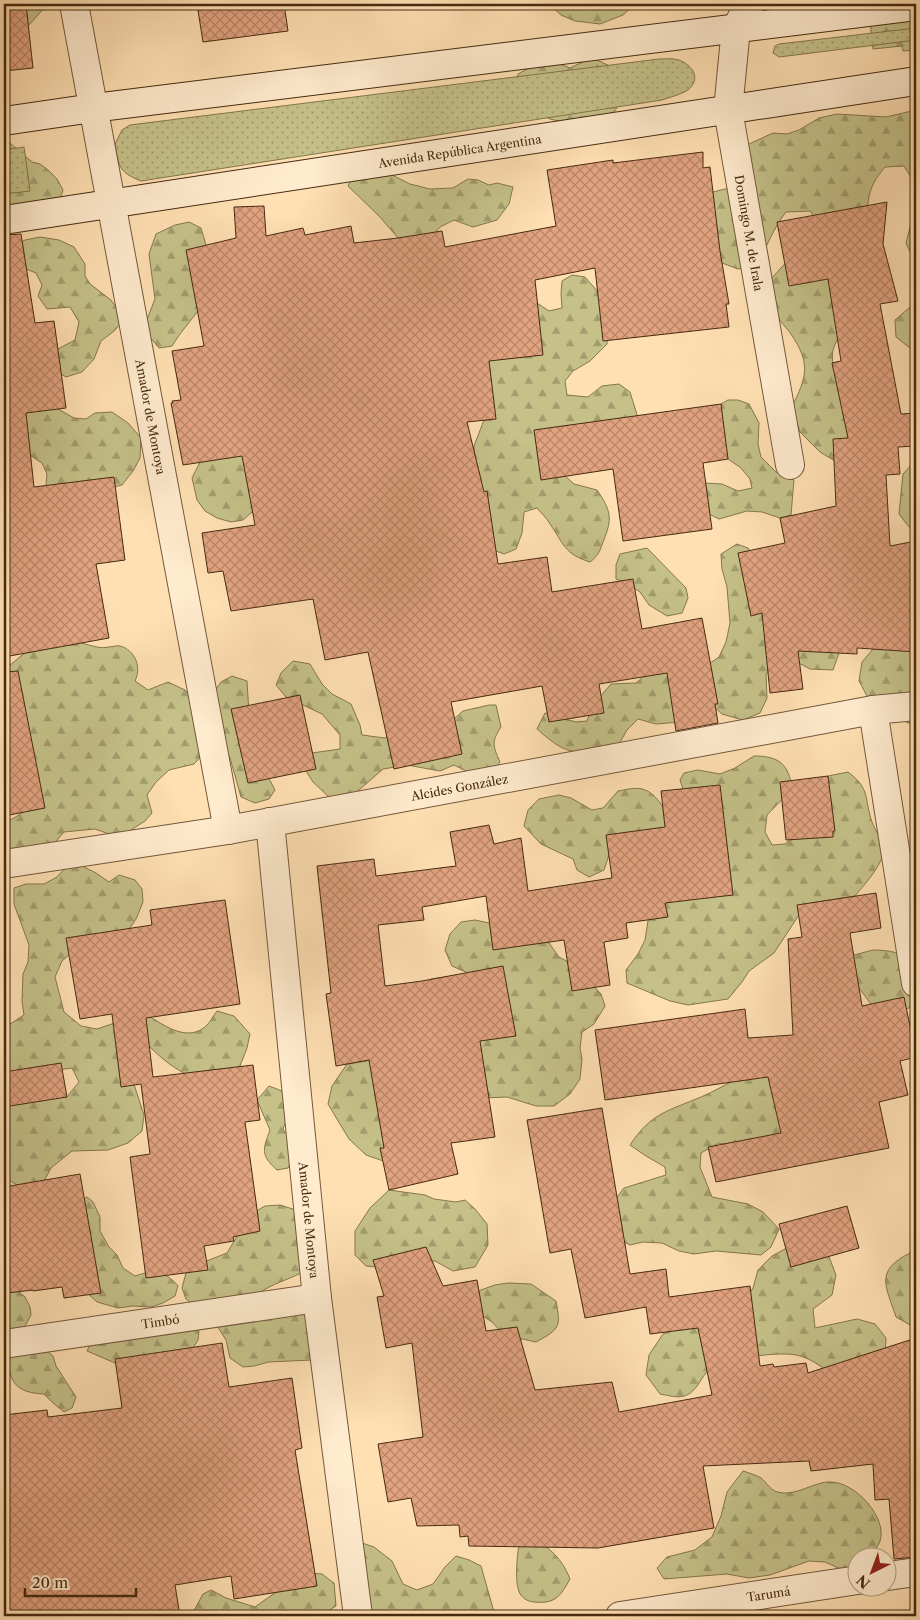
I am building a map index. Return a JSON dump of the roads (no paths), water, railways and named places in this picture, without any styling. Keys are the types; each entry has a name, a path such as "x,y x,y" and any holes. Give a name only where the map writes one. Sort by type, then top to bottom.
{"street":[{"name":"Amador de Montoya","path":"74,4 228,830"},
{"name":"Domingo M. de Irala","path":"750,4 736,28 728,110 790,465"},
{"path":"4,121 93,108 916,6"},
{"name":"Avenida República Argentina","path":"4,220 916,81"},
{"name":"Alcides González","path":"4,864 228,830 873,710 916,706"},
{"path":"873,710 916,983"},
{"name":"Amador de Montoya","path":"270,822 317,1298 358,1616"},
{"name":"Timbó","path":"4,1344 317,1298"},
{"path":"898,1575 916,1572"},
{"name":"Tarumá","path":"620,1616 848,1582"}]}
